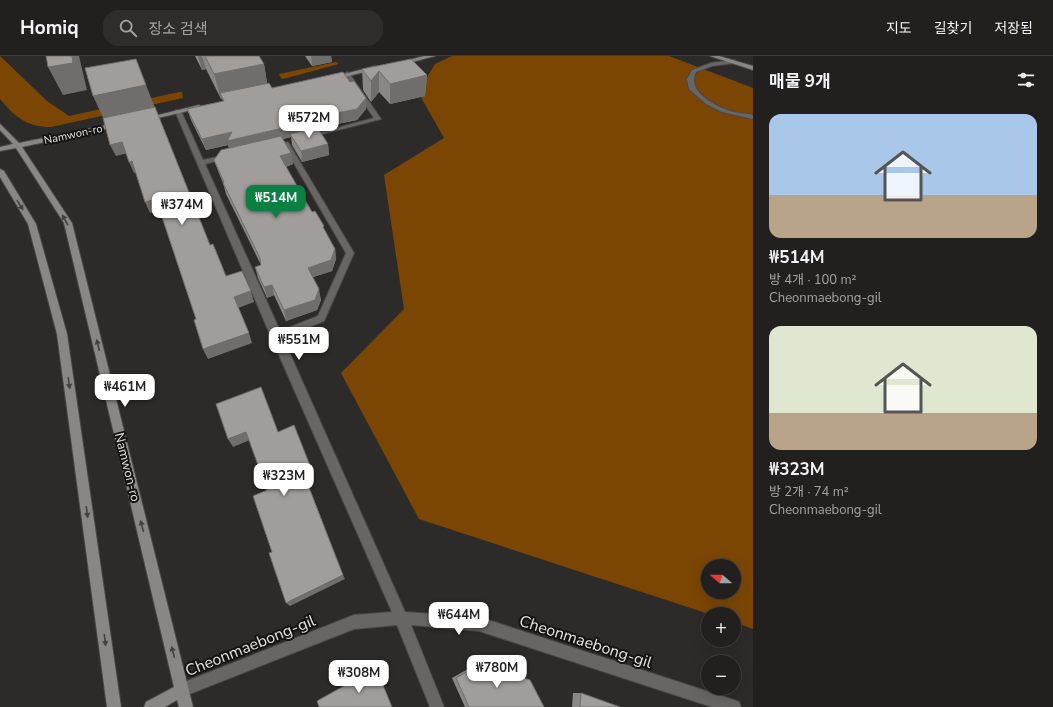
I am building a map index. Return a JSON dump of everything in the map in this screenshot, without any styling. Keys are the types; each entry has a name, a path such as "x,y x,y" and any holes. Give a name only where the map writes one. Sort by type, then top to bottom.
{"street":[{"path":"396,64 432,56"},
{"path":"713,56 753,68"},
{"path":"325,79 382,67"},
{"path":"302,139 378,119 346,74"},
{"path":"140,120 203,106"},
{"path":"178,111 202,162 276,337 401,618 437,707"},
{"name":"Namwon-ro","path":"18,146 125,123"},
{"name":"Namwon-ro","path":"0,126 18,146 68,223 186,707"},
{"path":"263,148 290,142 350,253 321,318 276,337"},
{"path":"0,149 18,146"},
{"path":"202,162 232,155"},
{"path":"0,171 32,224 62,334 114,707"},
{"name":"Cheonmaebong-gil","path":"182,690 354,622 401,618 479,624 734,707"},
{"path":"151,707 182,690"}],"lane":[{"path":"733,62 711,65 694,71 690,79 692,89 708,103 724,111 753,117"}],"shaded area":[{"path":"0,56 47,101 69,116 179,92 182,92 183,98 51,127 43,127 22,120 16,116 0,99"},
{"path":"452,56 669,56 753,88 753,629 741,625 741,607 701,607 701,611 419,519 341,373 404,309 384,175 444,138 418,92 435,64"},
{"path":"336,62 339,64 283,79 279,74"}],"building":[{"path":"46,56 72,56 73,63 48,67"},
{"path":"205,56 259,56 264,64 214,74"},
{"path":"136,59 146,85 93,96 85,68"},
{"path":"411,59 427,75 390,84 379,71 371,81 362,69"},
{"path":"343,72 350,82 354,81 366,98 357,109 312,118 313,121 227,141 232,132 202,139 187,109 224,101 220,93 269,83 272,88"},
{"path":"155,107 210,245 213,244 226,276 242,271 251,291 234,297 249,333 203,349 194,320 196,319 156,199 145,202 132,161 129,162 122,142 110,145 103,118"},
{"path":"317,127 328,144 301,151 290,134"},
{"path":"281,136 291,153 280,156 312,212 315,211 324,226 323,227 335,249 331,260 308,268 319,289 315,300 284,310 272,285 264,287 255,267 261,265 260,258 223,183 224,182 214,160 221,150"},
{"path":"261,387 278,432 294,425 311,468 303,472 343,575 286,603 269,553 272,552 253,496 267,490 246,432 228,439 216,404"},
{"path":"481,664 530,680 544,707 469,707 456,678"},
{"path":"376,668 392,707 319,707 317,701"},
{"path":"581,693 620,707 580,707"}]}
